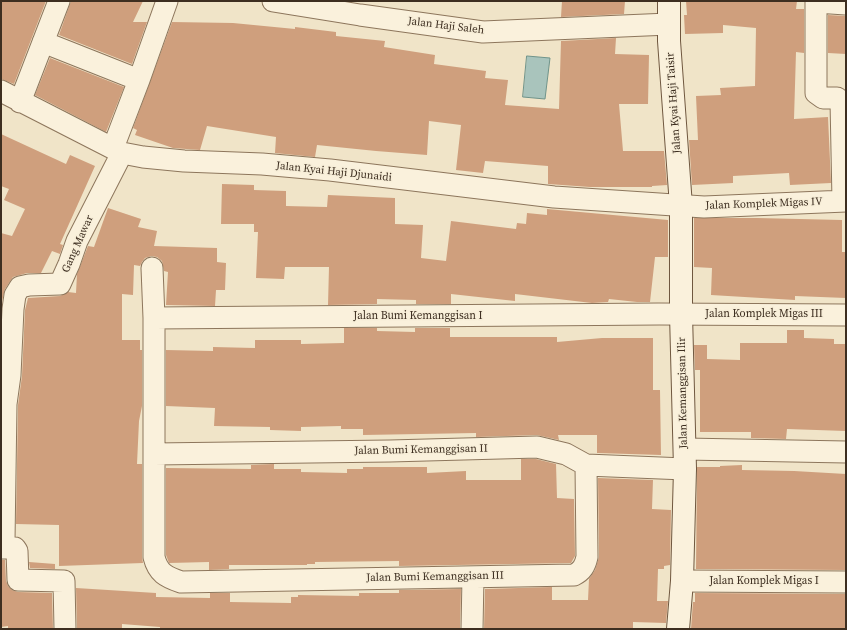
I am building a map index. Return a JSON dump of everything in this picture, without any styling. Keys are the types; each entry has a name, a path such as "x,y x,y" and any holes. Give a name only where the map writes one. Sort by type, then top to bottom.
{"street":[{"path":"20,102 58,1"},
{"name":"Gang Mawar","path":"1,548 4,541 6,404 10,376 15,294 20,288 28,285 60,284 77,241 118,150 139,80 167,1"},
{"name":"Jalan Haji Saleh","path":"273,1 360,16 482,32 669,24"},
{"name":"Jalan Kyai Haji Taisir","path":"669,1 669,41 681,206"},
{"path":"844,201 841,101 837,98 823,98 816,93 816,2 846,4"},
{"path":"43,42 139,80"},
{"name":"Jalan Kyai Haji Djunaidi","path":"1,91 20,102 133,156 330,170 554,197 681,206"},
{"name":"Jalan Komplek Migas IV","path":"681,206 704,207 844,201"},
{"name":"Jalan Kemanggisan Ilir","path":"678,629 682,581 684,459 681,314 681,206"},
{"path":"152,268 154,318 154,454"},
{"name":"Jalan Komplek Migas III","path":"681,314 846,315"},
{"name":"Jalan Bumi Kemanggisan I","path":"154,318 681,314"},
{"name":"Jalan Bumi Kemanggisan II","path":"154,454 390,451 537,447 566,454 586,465 846,452"},
{"name":"Jalan Bumi Kemanggisan III","path":"154,454 154,558 161,572 170,578 181,582 574,575 583,569 587,557 586,465"},
{"path":"1,548 15,548 17,551 18,580 64,581 65,629"},
{"path":"472,629 473,577"},
{"name":"Jalan Komplek Migas I","path":"682,581 846,582"}],"water":[{"path":"527,56 550,58 545,99 523,97"}],"building":[{"path":"1,1 46,1 14,84 1,79"},
{"path":"71,1 143,1 133,22 147,22 132,64 59,35"},
{"path":"562,1 625,1 624,14 561,17"},
{"path":"686,1 797,1 796,9 804,9 804,53 796,52 794,119 828,117 831,183 790,185 789,173 733,176 733,183 692,185 689,140 698,140 696,96 721,95 720,88 755,86 756,28 723,25 723,33 685,34 684,15 687,15"},
{"path":"828,15 846,16 846,54 828,53"},
{"path":"172,22 233,23 295,29 295,27 336,32 336,36 385,41 384,47 435,55 434,64 486,71 485,78 508,80 505,105 559,109 561,41 616,38 615,54 649,55 648,104 619,104 623,151 664,151 667,185 652,187 590,187 548,184 548,166 485,161 483,173 456,170 461,125 429,121 427,155 317,145 315,157 275,153 276,137 207,126 200,150 173,148 135,135 137,130 133,128"},
{"path":"50,58 124,87 106,132 35,95"},
{"path":"1,134 66,164 70,155 95,166 60,244 63,245 60,254 52,251 41,273 27,273 13,277 5,289 2,301 1,233 12,236 25,209 4,200 9,189 1,186"},
{"path":"222,184 254,185 254,190 286,191 286,206 327,207 328,195 395,198 395,224 423,225 421,258 446,261 451,221 516,229 517,223 526,224 527,213 547,215 547,209 668,220 668,257 655,257 650,302 609,299 608,302 592,303 515,294 515,301 451,294 451,304 416,304 416,300 377,299 377,304 328,305 329,267 285,267 284,279 256,278 258,232 254,232 254,224 221,224"},
{"path":"108,208 141,219 138,227 157,231 154,246 217,248 217,262 226,263 225,290 216,290 215,306 166,305 168,272 164,271 162,261 157,257 151,256 145,258 140,266 134,265 133,295 122,294 122,340 140,340 140,350 142,350 142,406 139,421 137,464 142,464 143,563 59,566 59,525 16,524 18,405 22,376 25,310 28,298 60,296 68,292 76,293 77,274 88,246 94,247"},
{"path":"694,218 842,220 842,252 846,252 846,298 795,296 795,300 711,295 712,268 694,267"},
{"path":"344,328 377,328 377,331 415,332 415,328 450,328 450,337 557,337 557,342 602,338 653,338 653,390 660,390 661,455 597,453 597,435 558,435 559,440 537,435 476,437 476,433 363,435 363,429 341,429 341,426 301,427 301,431 270,430 270,427 214,426 215,408 166,406 166,350 213,351 213,347 255,348 255,340 301,340 301,344 344,343"},
{"path":"787,330 804,330 804,338 834,339 834,344 846,344 846,431 787,429 786,439 751,438 751,432 700,432 700,370 695,370 694,345 707,345 707,359 740,360 740,343 787,343"},
{"path":"521,459 536,459 556,464 557,498 574,499 575,556 571,563 399,566 399,561 315,562 315,564 307,565 229,565 229,569 209,570 209,562 169,563 166,555 166,468 251,469 251,465 274,464 274,469 301,469 301,472 347,473 347,469 363,469 363,467 427,467 427,473 466,471 466,480 521,480"},
{"path":"742,465 742,470 846,474 846,570 696,569 697,467"},
{"path":"598,478 653,480 652,509 671,510 670,565 664,566 664,569 658,569 657,601 668,601 666,623 633,622 633,629 484,629 485,589 552,587 552,600 588,600 589,579 595,570 599,557"},
{"path":"1,560 5,560 6,581 12,590 18,592 52,593 53,629 8,629 8,626 1,627"},
{"path":"29,562 55,564 55,569 30,568"},
{"path":"76,588 156,593 156,597 210,598 210,593 230,593 230,602 291,603 291,597 298,597 298,595 359,596 359,593 399,593 399,590 461,589 460,628 160,629 160,627 122,624 122,629 77,629"},
{"path":"695,593 846,594 846,629 691,629"}]}
